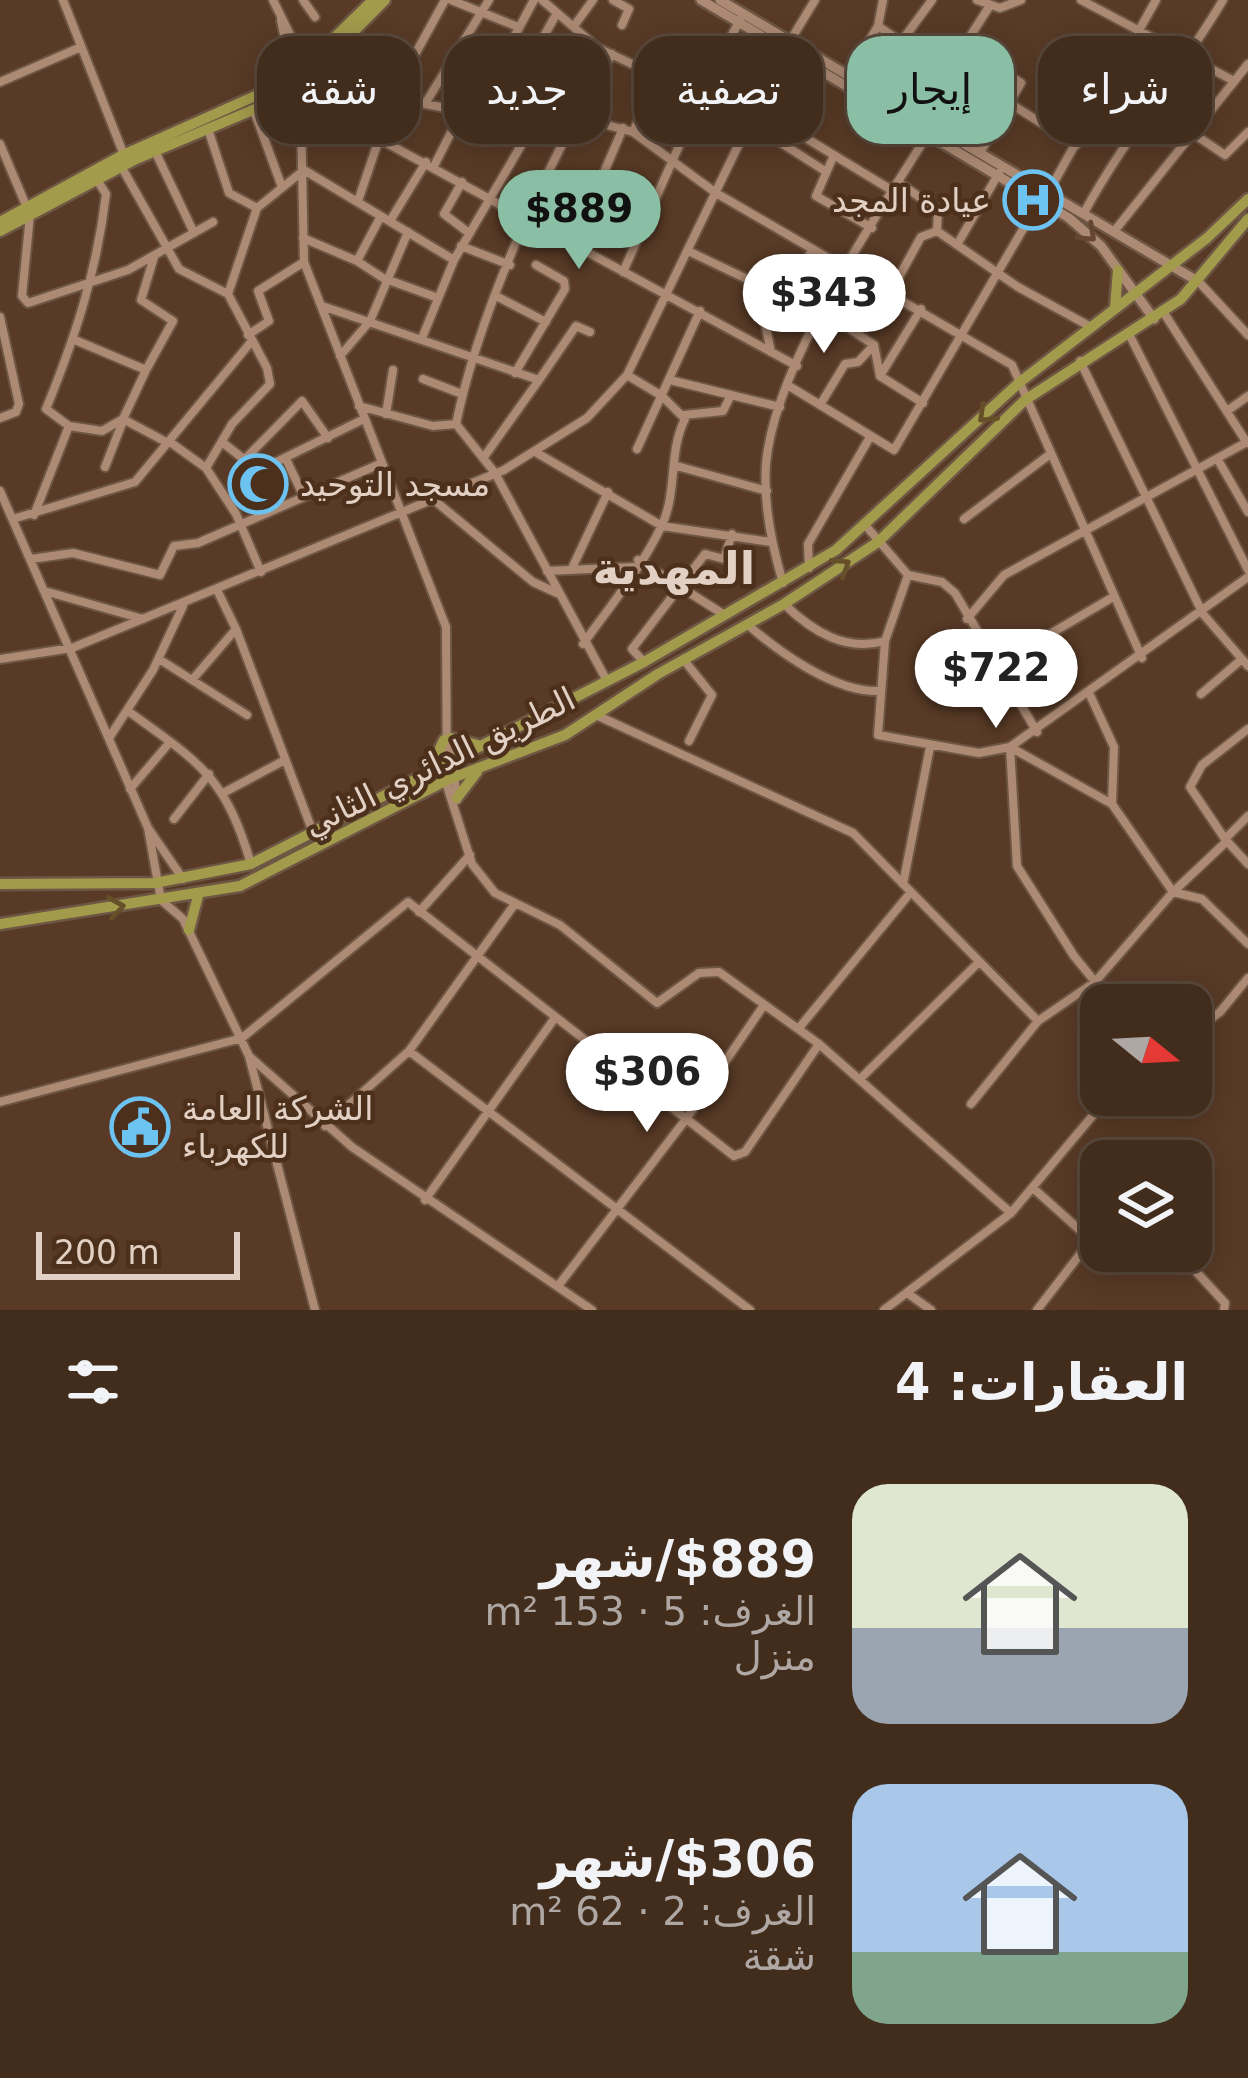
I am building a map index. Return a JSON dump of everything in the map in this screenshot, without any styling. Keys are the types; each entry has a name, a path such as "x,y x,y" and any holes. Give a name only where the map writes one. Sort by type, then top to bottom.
{"main road":[{"path":"354,36 385,0"},
{"path":"701,0 771,36"},
{"path":"721,0 741,19"},
{"path":"338,36 369,1"},
{"path":"0,227 123,162 257,103"},
{"path":"28,211 97,180 123,162 257,109"},
{"path":"955,144 999,173 1085,211 1199,281"},
{"path":"966,144 1044,195 1091,236 1132,294 1159,316"},
{"name":"الطريق الدائري الثاني","path":"0,884 155,883 251,864 314,836 428,771 608,682 784,585 866,526 1020,382 1208,238 1248,200"},
{"name":"الطريق الدائري الثاني","path":"0,924 198,896 282,869 451,779 565,734 683,659 784,604 878,542 1025,400 1079,360 1159,316 1199,281 1248,219"},
{"path":"1208,238 1220,253"},
{"path":"1115,310 1118,270"},
{"path":"428,771 447,737 482,746"},
{"path":"457,804 483,765"},
{"path":"188,930 198,896"}],"street":[{"path":"63,0 123,162 168,248 184,274 228,294 267,368 270,384 221,442 206,468"},
{"path":"274,0 284,36"},
{"path":"303,0 315,16"},
{"path":"420,48 448,0 518,27"},
{"path":"425,104 489,0"},
{"path":"513,36 538,0 612,54 655,78 573,244"},
{"path":"574,26 593,0"},
{"path":"613,0 628,8 622,25"},
{"path":"794,36 815,0"},
{"path":"872,36 886,6 883,0"},
{"path":"905,36 932,0"},
{"path":"977,0 989,7 1011,7 1021,0"},
{"path":"1081,0 1145,36"},
{"path":"1102,10 1108,0"},
{"path":"789,386 894,451 1076,145 1156,0"},
{"path":"1199,36 1223,0"},
{"path":"971,36 989,7"},
{"path":"544,36 557,13"},
{"path":"732,36 741,19"},
{"path":"281,20 290,36"},
{"path":"878,26 892,36"},
{"path":"0,82 81,47"},
{"path":"1212,110 1248,64"},
{"path":"1212,71 1234,81"},
{"path":"420,101 444,108"},
{"path":"1014,106 1076,145"},
{"path":"254,111 282,188"},
{"path":"610,128 628,130 675,159 716,193 1012,365 1080,529 1142,658"},
{"path":"208,129 229,194 257,208"},
{"path":"1212,143 1228,155 1248,132"},
{"path":"357,261 444,141"},
{"path":"302,144 304,262 446,627 451,779 481,881 514,905 560,925 657,1003 708,969 819,1044 1011,1214"},
{"path":"358,201 379,144"},
{"path":"389,144 797,365"},
{"path":"422,338 454,260 522,144"},
{"path":"456,424 462,394 509,265 564,144"},
{"path":"623,272 681,144"},
{"path":"0,659 71,648 262,572 495,473 587,418 627,375 740,144"},
{"path":"782,144 825,171"},
{"path":"817,144 938,210 937,231"},
{"path":"784,585 772,542 767,491 768,450 780,407 823,313 922,144"},
{"path":"982,151 986,144"},
{"path":"1085,211 1125,144"},
{"path":"1116,229 1185,144"},
{"path":"0,145 28,211 23,301 42,302 154,256 213,222"},
{"path":"155,151 194,233"},
{"path":"834,154 816,196 872,228"},
{"path":"228,294 257,208 304,170"},
{"path":"304,170 454,260"},
{"path":"958,243 999,173"},
{"path":"97,180 106,194 92,278 75,340 46,409 69,425 102,431 124,419"},
{"path":"462,182 444,214 469,232"},
{"path":"598,188 649,214"},
{"path":"937,231 997,274 1091,327"},
{"path":"890,292 921,237 937,231"},
{"path":"340,356 370,321 408,232"},
{"path":"303,238 438,298"},
{"path":"461,247 509,265"},
{"path":"688,251 748,280 788,288 874,345 880,376 923,404"},
{"path":"788,288 812,251"},
{"path":"105,467 146,370 173,321 141,299 154,256"},
{"path":"13,519 128,487 269,321 258,291 304,262"},
{"path":"515,373 565,284 536,266"},
{"path":"748,280 760,304 771,352"},
{"path":"1199,281 1248,334"},
{"path":"498,297 546,322"},
{"path":"321,305 538,380"},
{"path":"880,376 921,309"},
{"path":"638,449 700,310"},
{"path":"967,619 1004,575 1080,529 1247,443 1159,316"},
{"path":"0,317 19,404 16,412 0,418"},
{"path":"484,458 575,326 590,332"},
{"path":"908,575 885,640 878,735 979,753 1010,747 1037,732 1204,614 1248,573 1129,334"},
{"path":"75,340 146,370"},
{"path":"820,405 844,364 858,362 874,345"},
{"path":"1079,360 1204,614 1245,663 1201,694"},
{"path":"386,414 393,370"},
{"path":"627,375 684,415 720,413 731,395"},
{"path":"423,379 462,394"},
{"path":"670,380 780,407"},
{"path":"1227,411 1248,396"},
{"path":"244,459 302,400 328,438"},
{"path":"359,406 434,426 456,424"},
{"path":"583,644 662,526 684,415"},
{"path":"124,419 206,468 240,523 262,572"},
{"path":"221,442 244,459 270,466 364,419"},
{"path":"456,424 495,473 583,644 608,682"},
{"path":"34,515 69,425"},
{"path":"809,568 808,544 870,437"},
{"path":"536,452 662,526 772,542"},
{"path":"964,519 1049,455"},
{"path":"286,459 303,495"},
{"path":"1218,460 1248,512"},
{"path":"32,559 73,553 160,575 175,545 198,543 382,463"},
{"path":"677,466 767,491"},
{"path":"0,491 148,828 183,879"},
{"path":"573,566 608,492"},
{"path":"434,500 533,582 558,593"},
{"path":"866,526 908,575 946,585 1037,732"},
{"path":"644,662 632,649 705,554 724,559 732,534"},
{"path":"547,571 636,564 726,616"},
{"path":"218,590 314,836"},
{"path":"46,592 143,620"},
{"path":"996,666 1113,597"},
{"path":"109,738 159,659 184,604"},
{"path":"784,604 842,643 858,647 885,640"},
{"path":"748,625 781,651 825,674 860,690 880,691"},
{"path":"192,680 236,629"},
{"path":"159,659 247,716"},
{"path":"683,659 712,698 688,741"},
{"path":"1090,695 1114,747 1112,804"},
{"path":"128,711 225,791 251,864"},
{"path":"595,714 853,832 1038,1021"},
{"path":"1248,729 1202,765 1190,787 1248,864"},
{"path":"130,789 170,742"},
{"path":"799,1028 907,888 929,747"},
{"path":"1010,747 1112,804 1173,892 1202,899 1248,944"},
{"path":"1010,747 1017,866 1094,982"},
{"path":"225,791 285,760"},
{"path":"174,819 209,774"},
{"path":"971,1104 1038,1021 1094,982 1248,816"},
{"path":"148,828 161,899 175,908 188,930 249,1056 315,1310"},
{"path":"419,912 470,856"},
{"path":"0,1102 242,1038 405,902 740,1157 819,1044"},
{"path":"325,1126 409,1051 514,905"},
{"path":"860,1079 979,962"},
{"path":"1212,1018 1248,978"},
{"path":"558,1286 686,1119 764,1005"},
{"path":"425,1199 554,1019"},
{"path":"409,1051 750,1310"},
{"path":"249,1056 325,1126 592,1310"},
{"path":"884,1310 910,1295 1011,1214 1093,1116"},
{"path":"1033,1188 1080,1230"},
{"path":"1037,1310 1080,1254"},
{"path":"1196,1272 1225,1303 1224,1310"},
{"path":"910,1295 931,1310"}],"place":[{"name":"عيادة المجد","path":"1033,200"},
{"name":"مسجد التوحيد","path":"258,484"},
{"name":"الشركة العامة للكهرباء","path":"140,1127"}],"district":[{"name":"المهدية","path":"674,568"}]}
